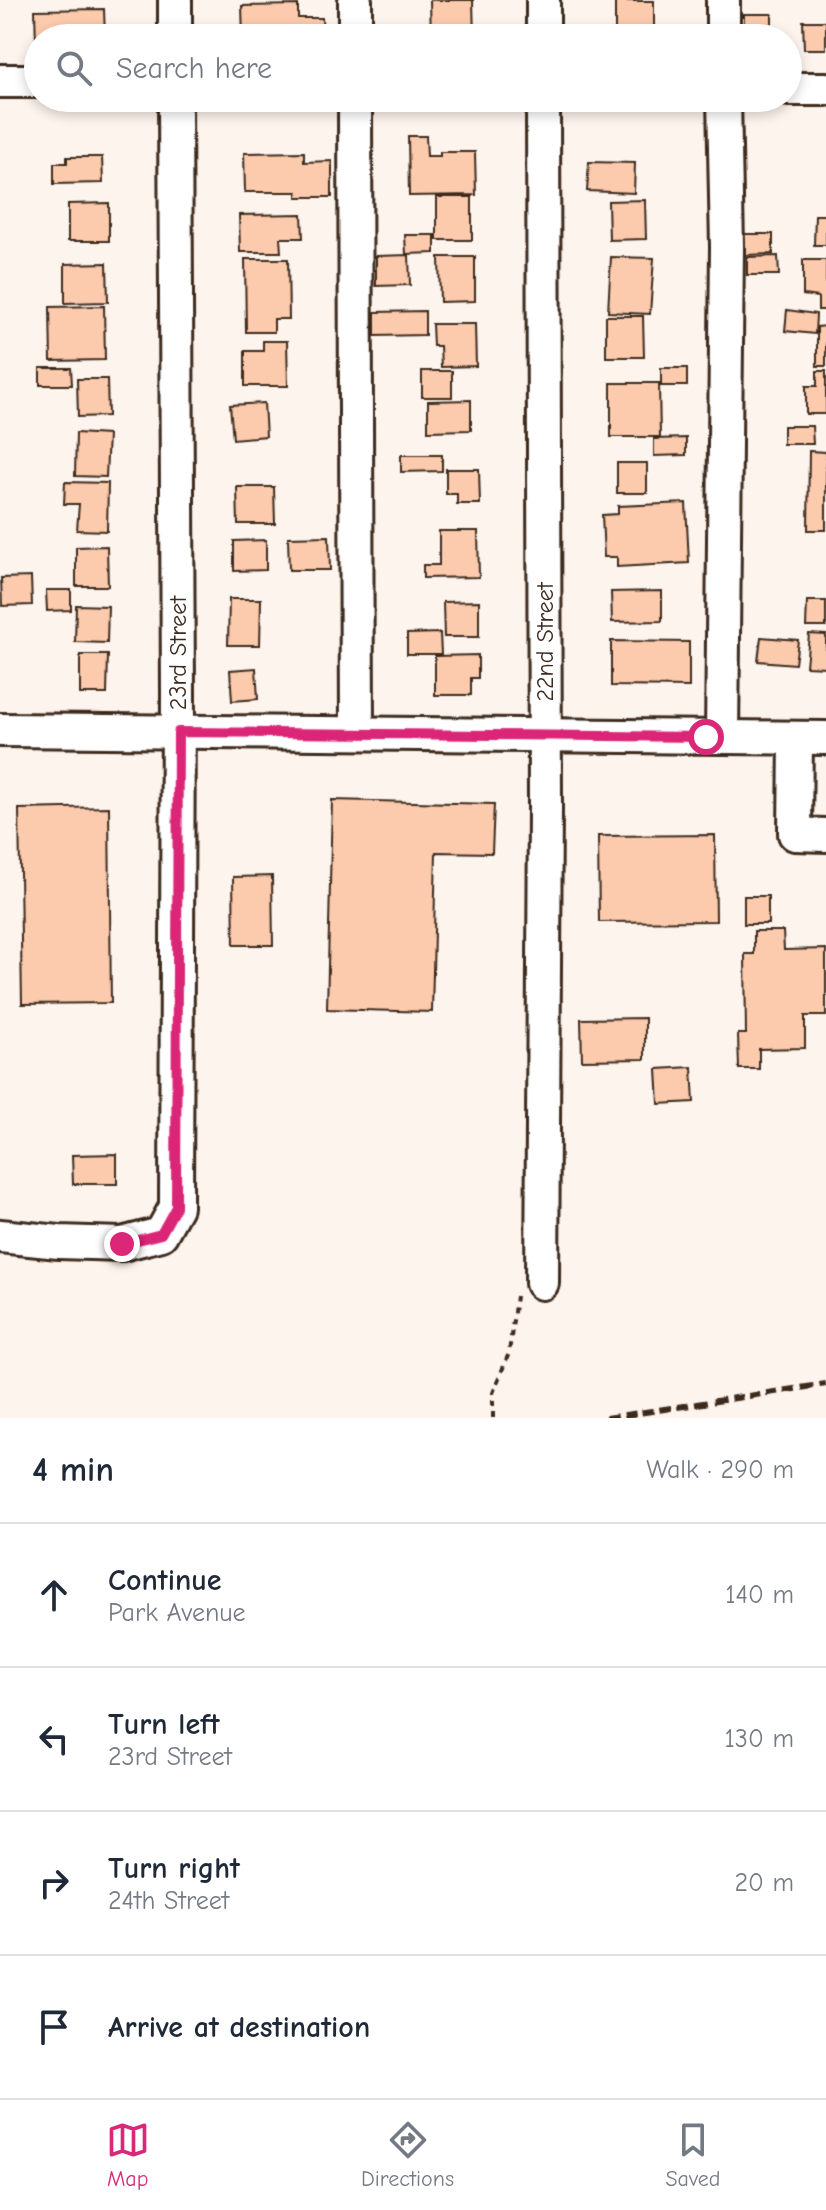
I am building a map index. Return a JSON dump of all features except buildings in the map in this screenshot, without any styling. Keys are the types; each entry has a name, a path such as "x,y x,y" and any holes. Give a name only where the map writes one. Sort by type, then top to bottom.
{"street":[{"path":"175,0 175,24"},
{"path":"355,0 355,24"},
{"path":"543,0 543,24"},
{"path":"723,0 723,24"},
{"path":"0,81 24,81"},
{"path":"802,89 826,89"},
{"name":"23rd Street","path":"0,1236 122,1244 161,1234 176,1207 178,732 175,112"},
{"path":"355,112 357,733"},
{"name":"22nd Street","path":"529,1287 545,735 543,112"},
{"path":"722,737 727,263 724,112"},
{"path":"0,730 811,738 795,834 826,835"}],"path":[{"path":"493,1418 493,1393 529,1287"}],"railway":[{"path":"606,1418 826,1384"}],"route":[{"path":"122,1244 161,1234 176,1207 178,732 706,737"}]}
